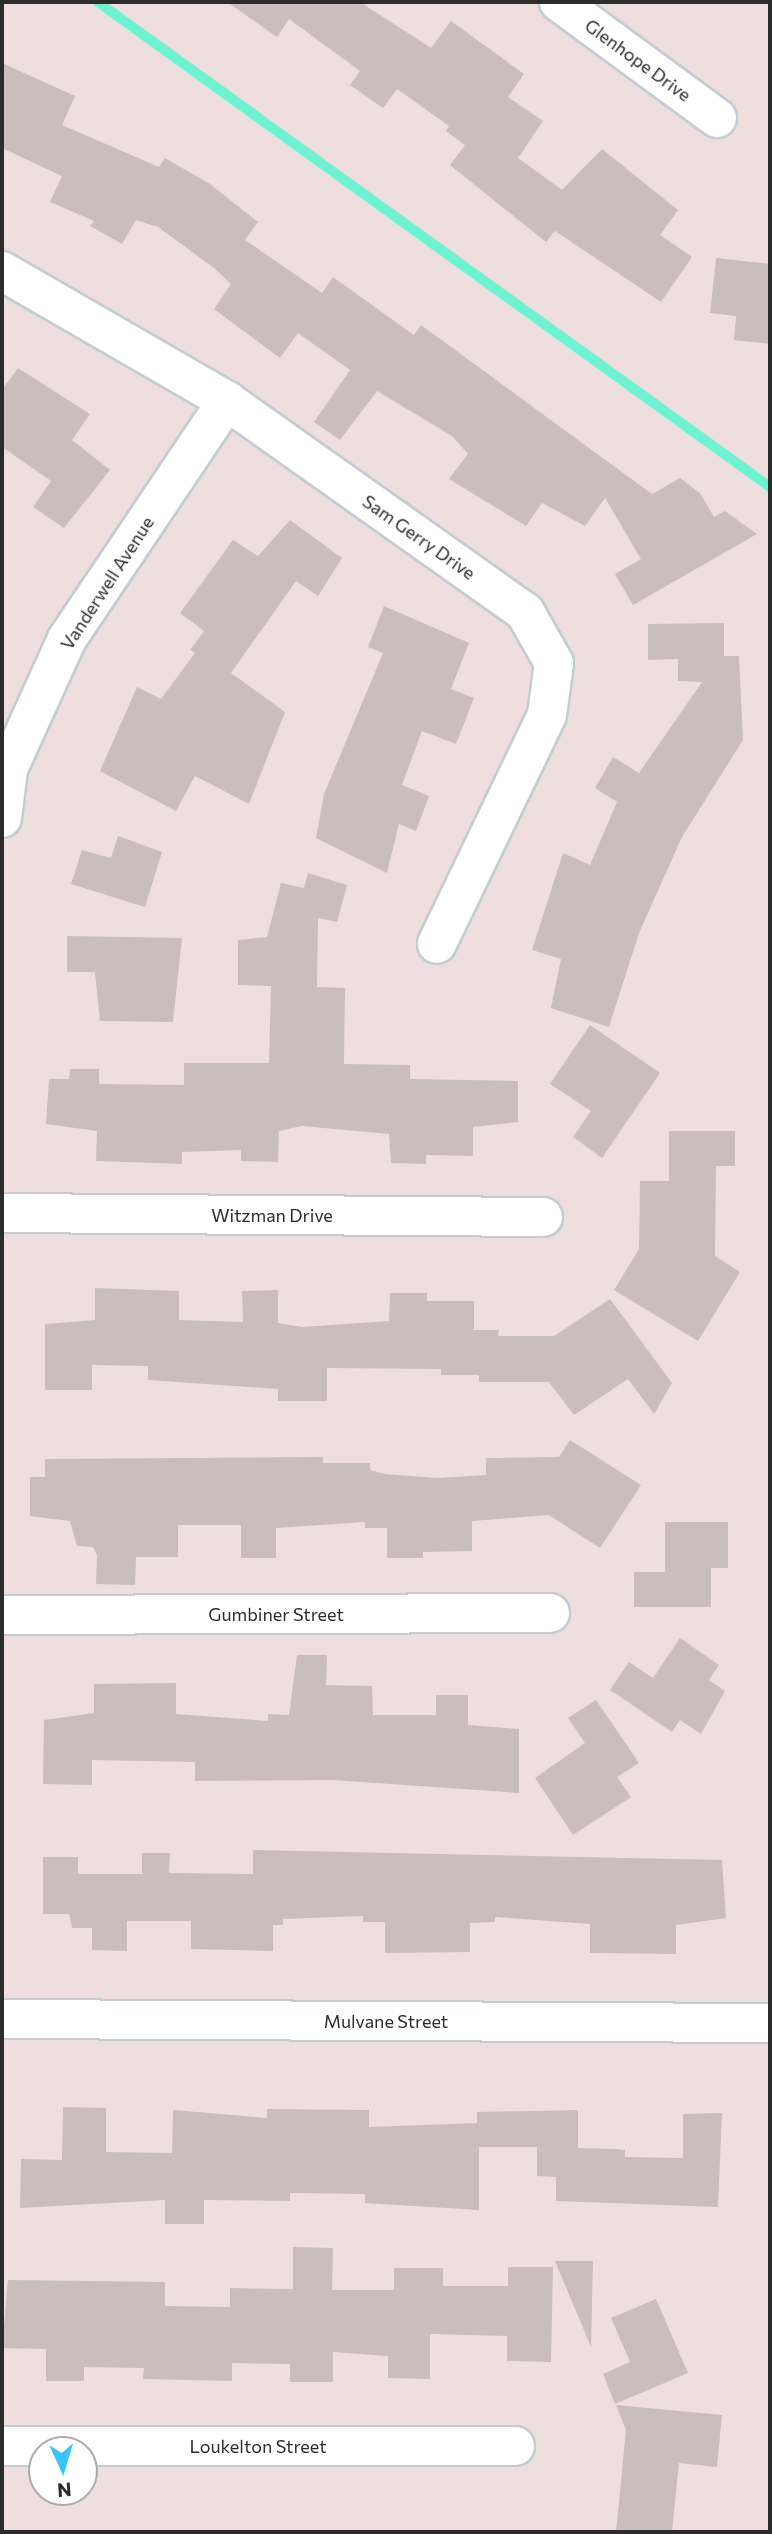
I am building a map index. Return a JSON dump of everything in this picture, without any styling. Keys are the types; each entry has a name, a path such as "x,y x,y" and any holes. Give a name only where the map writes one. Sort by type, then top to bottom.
{"street":[{"name":"Glenhope Drive","path":"559,2 717,118"},
{"name":"Sam Gerry Drive","path":"2,271 227,401 526,612 554,663 547,715 437,944"},
{"name":"Vanderwell Avenue","path":"2,817 5,767 67,639 227,401"},
{"name":"Witzman Drive","path":"2,1213 543,1217"},
{"name":"Gumbiner Street","path":"2,1615 550,1613"},
{"name":"Mulvane Street","path":"2,2019 770,2023"},
{"name":"Loukelton Street","path":"2,2445 515,2446"}],"building":[{"path":"227,2 360,2 431,48 451,21 524,74 508,97 543,121 518,158 562,190 602,149 678,210 660,235 692,257 661,302 555,231 546,242 450,165 465,145 446,131 449,126 397,89 383,108 350,85 360,71 289,19 277,37"},
{"path":"2,63 75,96 62,125 159,167 165,158 210,184 258,222 245,240 322,293 333,277 414,335 421,325 652,494 680,478 700,493 714,517 725,511 757,534 633,605 615,574 641,559 605,498 585,526 542,503 526,526 449,479 468,454 452,436 377,391 340,440 314,422 350,370 298,333 280,358 214,309 231,284 214,268 158,227 136,220 122,244 90,226 94,221 50,202 62,176 2,148"},
{"path":"716,258 770,264 770,344 734,340 736,316 710,313"},
{"path":"18,368 90,414 72,440 110,470 64,528 33,507 51,481 2,447 2,390"},
{"path":"290,520 342,558 318,596 296,581 231,673 285,712 249,804 195,776 176,811 100,771 137,687 161,699 195,653 190,650 204,631 180,613 233,540 258,556"},
{"path":"384,606 469,643 451,689 474,698 456,744 422,731 402,785 429,796 416,831 399,824 387,873 316,838 324,794 383,653 368,647"},
{"path":"724,623 724,656 739,656 743,740 682,837 639,933 609,1027 551,1008 561,959 532,950 563,853 590,865 617,802 595,788 613,757 639,773 702,682 678,681 678,659 648,660 648,624"},
{"path":"118,836 162,852 145,907 71,884 82,850 111,858"},
{"path":"308,873 347,885 337,922 318,918 317,987 345,988 344,1064 410,1065 410,1079 518,1081 518,1122 473,1127 473,1156 426,1155 426,1164 391,1163 389,1134 302,1126 279,1131 278,1162 241,1161 241,1150 182,1152 182,1164 96,1161 97,1131 46,1124 49,1079 69,1079 70,1069 99,1069 99,1084 184,1085 184,1063 269,1063 271,986 238,985 238,940 267,937 281,883 304,888"},
{"path":"67,936 182,938 173,1022 100,1021 95,972 67,972"},
{"path":"590,1025 660,1073 602,1158 573,1137 591,1111 550,1084"},
{"path":"669,1131 735,1131 735,1166 716,1166 715,1256 740,1272 698,1341 614,1290 639,1249 640,1181 669,1181"},
{"path":"95,1288 179,1291 179,1320 243,1322 242,1291 278,1290 278,1323 302,1327 389,1321 390,1293 427,1293 427,1301 474,1301 474,1330 499,1330 498,1336 554,1336 610,1299 672,1383 654,1414 628,1379 574,1415 549,1382 479,1382 479,1375 441,1375 441,1369 327,1368 327,1401 278,1401 278,1389 148,1380 148,1366 92,1365 92,1390 45,1390 45,1324 95,1320"},
{"path":"570,1440 641,1485 600,1548 549,1515 472,1521 472,1551 423,1552 423,1558 387,1558 387,1528 365,1528 365,1522 276,1528 276,1558 241,1558 241,1525 178,1525 178,1557 136,1557 135,1585 96,1584 97,1555 93,1547 77,1546 70,1521 30,1516 30,1477 45,1477 45,1459 323,1457 323,1463 370,1463 370,1470 385,1474 438,1478 486,1475 486,1458 559,1457"},
{"path":"665,1522 728,1522 728,1568 711,1568 711,1607 634,1607 634,1572 665,1572"},
{"path":"680,1638 719,1665 709,1680 725,1691 701,1734 680,1720 672,1732 610,1690 629,1662 653,1678"},
{"path":"297,1655 327,1655 326,1685 372,1686 373,1715 436,1715 436,1695 468,1695 468,1725 519,1729 519,1793 332,1780 195,1781 195,1762 92,1760 92,1785 43,1784 44,1720 94,1713 94,1684 176,1683 176,1714 268,1721 268,1714 289,1715"},
{"path":"596,1700 639,1763 617,1777 631,1797 573,1835 535,1778 585,1743 568,1718"},
{"path":"253,1850 722,1860 726,1918 676,1925 676,1954 590,1953 590,1924 495,1917 495,1922 470,1923 470,1952 385,1953 385,1922 363,1922 363,1916 283,1919 283,1925 273,1925 273,1951 191,1949 191,1921 127,1921 127,1951 92,1950 92,1928 72,1928 69,1914 43,1914 43,1857 78,1857 78,1874 142,1874 142,1853 170,1853 169,1873 253,1874"},
{"path":"63,2107 106,2108 106,2152 172,2153 173,2110 267,2118 267,2109 369,2110 369,2127 477,2123 477,2112 578,2110 578,2148 625,2150 625,2157 683,2158 683,2114 722,2113 718,2207 556,2201 556,2177 537,2176 537,2147 479,2147 479,2210 365,2203 365,2194 290,2193 290,2201 204,2200 204,2224 165,2224 165,2200 20,2208 21,2159 62,2160"},
{"path":"293,2247 333,2248 332,2290 394,2290 394,2268 443,2268 443,2286 508,2286 508,2267 553,2267 551,2362 507,2361 507,2336 430,2334 430,2379 388,2378 388,2356 333,2352 333,2382 290,2382 290,2364 232,2363 232,2381 143,2379 144,2368 84,2367 84,2381 46,2381 46,2349 2,2348 8,2280 165,2282 165,2306 230,2307 230,2288 293,2289"},
{"path":"555,2261 593,2261 591,2347"},
{"path":"656,2299 688,2373 615,2404 603,2374 630,2362 611,2318"},
{"path":"616,2405 722,2415 717,2467 679,2463 672,2532 616,2532 626,2430"}],"waterway":[{"path":"98,2 770,487"}]}
